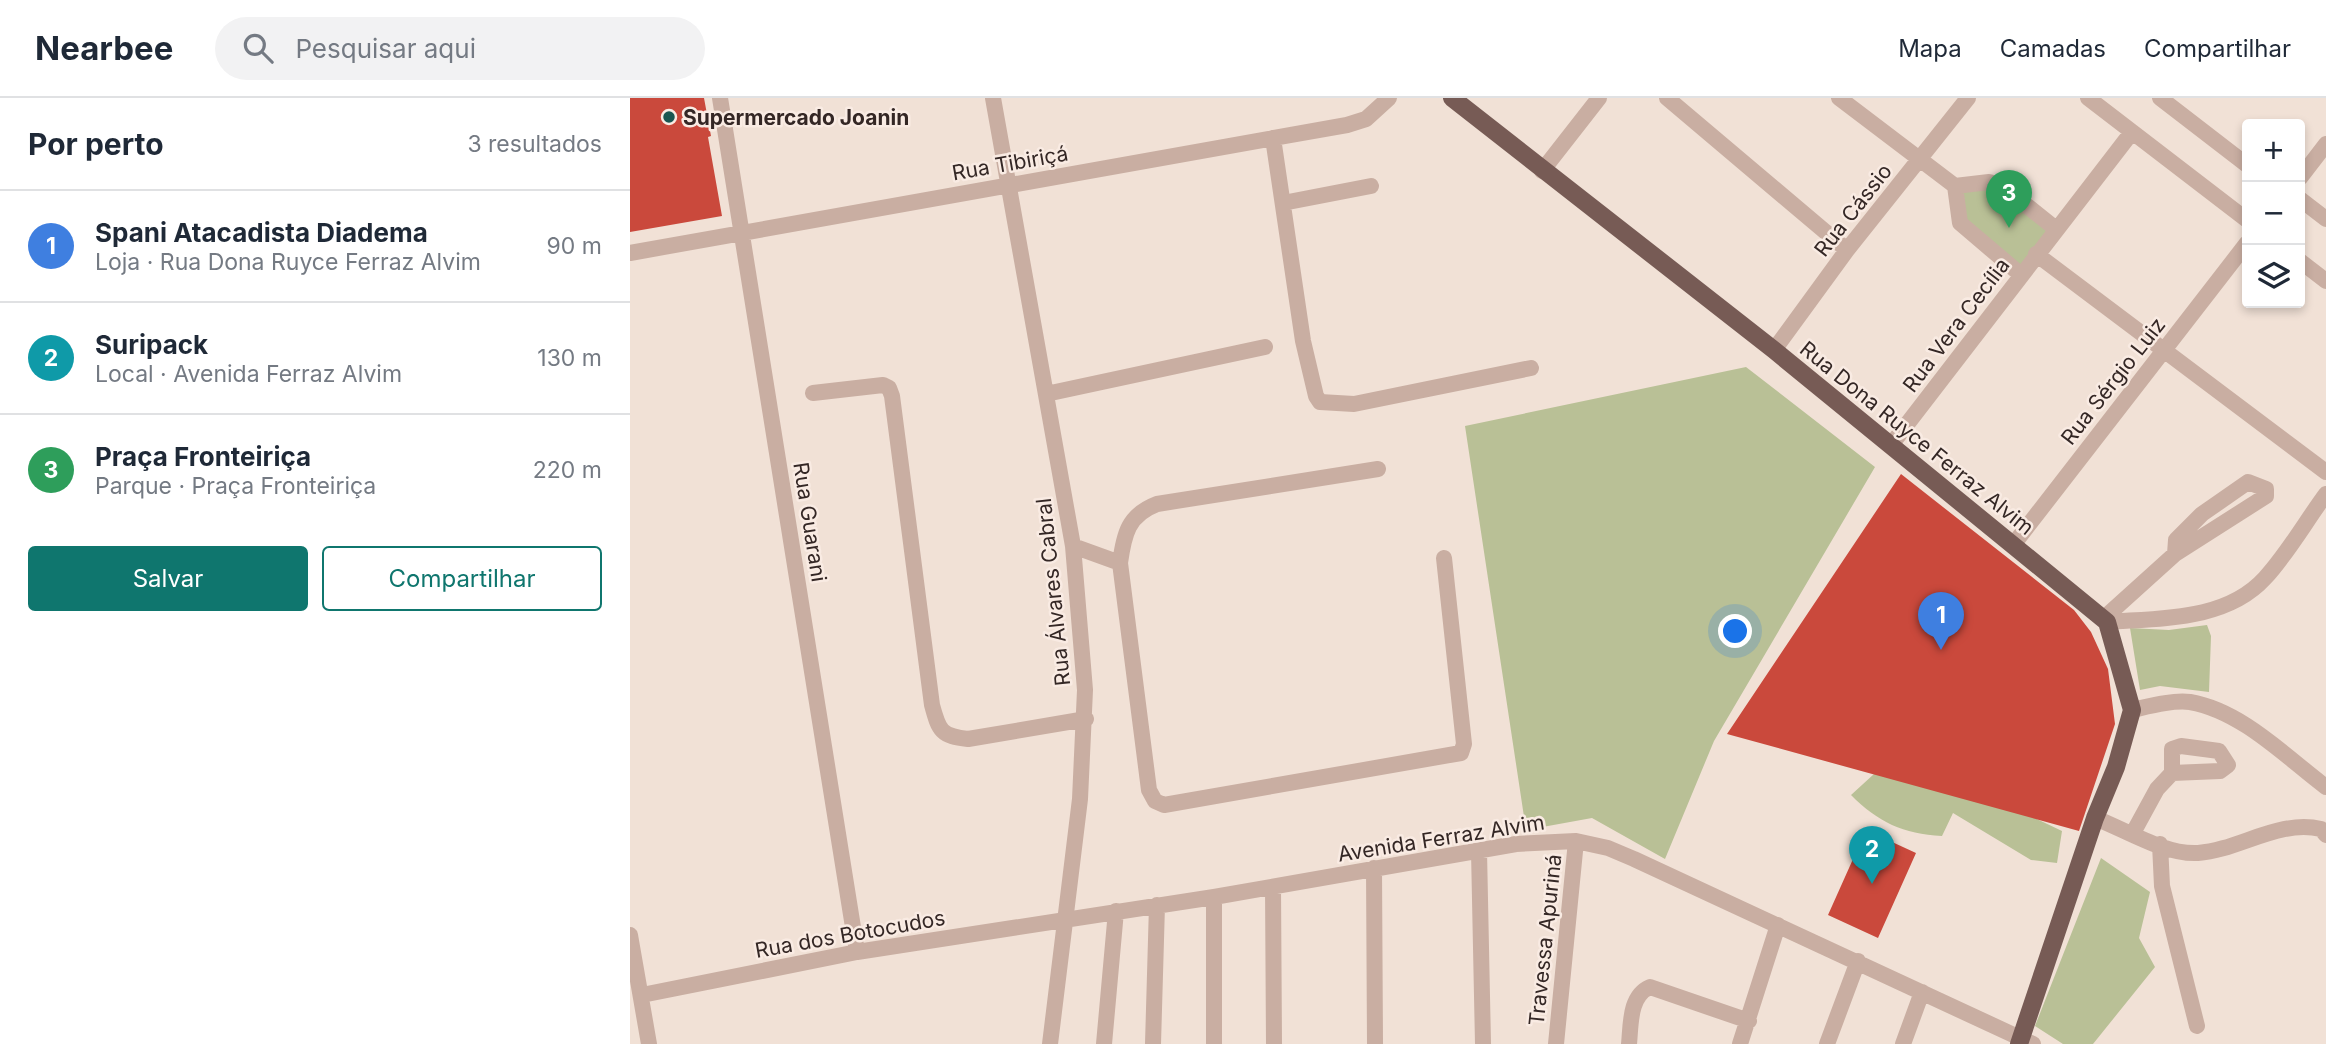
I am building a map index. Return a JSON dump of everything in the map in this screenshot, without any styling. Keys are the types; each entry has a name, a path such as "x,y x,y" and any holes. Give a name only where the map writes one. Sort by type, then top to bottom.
{"main road":[{"name":"Rua Dona Ruyce Ferraz Alvim","path":"1452,98 1774,350 2105,620"},
{"path":"2024,1042 2095,818 2116,767 2132,710 2105,620"}],"street":[{"name":"Rua Guarani","path":"720,98 857,953"},
{"name":"Rua Álvares Cabral","path":"993,98 1073,546 1086,719 1067,918 1050,1044"},
{"name":"Rua Tibiriçá","path":"630,253 1273,138 1366,119 1389,98"},
{"path":"1542,171 1599,98"},
{"path":"1667,98 1847,250"},
{"path":"1839,98 1955,186 1989,182 2001,185 2056,229"},
{"name":"Rua Cássio","path":"1774,350 1847,250 1968,98"},
{"path":"2088,98 2242,216"},
{"path":"2160,98 2242,161"},
{"name":"Rua Vera Cecília","path":"1891,445 2132,132"},
{"path":"1273,138 1303,341 1316,396 1321,402 1354,404 1531,368"},
{"path":"2305,171 2326,144"},
{"path":"1283,203 1371,186"},
{"path":"1955,186 1960,223 2021,274"},
{"path":"2305,203 2326,219"},
{"name":"Rua Sérgio Luiz","path":"2014,545 2245,245"},
{"path":"2036,254 2326,472"},
{"path":"2305,265 2326,281"},
{"path":"1046,394 1265,347"},
{"path":"813,393 883,385 889,388 892,396 932,705 938,727 949,737 968,739 1086,719"},
{"path":"1378,469 1157,504 1142,510 1132,519 1124,534 1120,563 1149,790 1155,801 1164,805 1461,753 1464,744 1444,558"},
{"path":"2105,620 2175,554 2266,496 2266,489 2248,482 2229,492 2176,540 2175,554"},
{"path":"2105,620 2193,614 2219,607 2246,594 2265,578 2326,494"},
{"path":"1073,546 1120,563"},
{"path":"2132,710 2188,702 2215,709 2241,723 2326,787"},
{"path":"2133,833 2157,789 2172,773"},
{"path":"2095,818 2183,853 2202,853 2296,827 2321,829 2326,835"},
{"name":"Avenida Ferraz Alvim","path":"1067,918 1214,897 1549,840 1576,841 1634,859 1858,961 2024,1042"},
{"name":"Travessa Apuriná","path":"1556,1044 1576,841"},
{"path":"2160,844 2162,886 2197,1026"},
{"path":"1479,851 1483,1044"},
{"path":"1374,868 1375,1044"},
{"path":"1273,887 1274,1044"},
{"path":"1214,897 1214,1044"},
{"path":"1153,1044 1157,905"},
{"path":"1104,1044 1116,911"},
{"name":"Rua dos Botocudos","path":"642,995 857,953 1067,918"},
{"path":"1740,1044 1778,925"},
{"path":"630,935 649,1044"},
{"path":"1827,1044 1858,961"},
{"path":"1629,1044 1633,1008 1638,997 1650,987 1749,1021"},
{"path":"1903,1044 1922,992"}],"green space":[{"path":"1989,182 2056,229 2020,274 1963,226 1955,186"},
{"path":"1746,367 1875,467 1714,741 1665,859 1592,818 1526,830 1465,426"},
{"path":"2207,625 2211,636 2209,692 2160,686 2140,690 2130,628 2169,630"},
{"path":"1897,753 2062,831 2057,863 2031,860 1953,813 1942,836 1915,833 1892,825 1871,813 1851,795"},
{"path":"2101,858 2150,892 2139,938 2155,967 2093,1044 2063,1044 2035,1026"}],"building":[{"path":"630,98 704,98 722,216 630,232"},
{"path":"1901,474 2074,610 2091,632 2108,669 2115,724 2079,831 1727,734"},
{"path":"1866,830 1916,853 1878,938 1828,915"}],"place":[{"name":"Supermercado Joanin","path":"669,117"},
{"name":"Praça Fronteiriça","path":"2009,228"},
{"name":"Spani Atacadista Diadema","path":"1941,650"},
{"name":"Suripack","path":"1872,884"}]}
